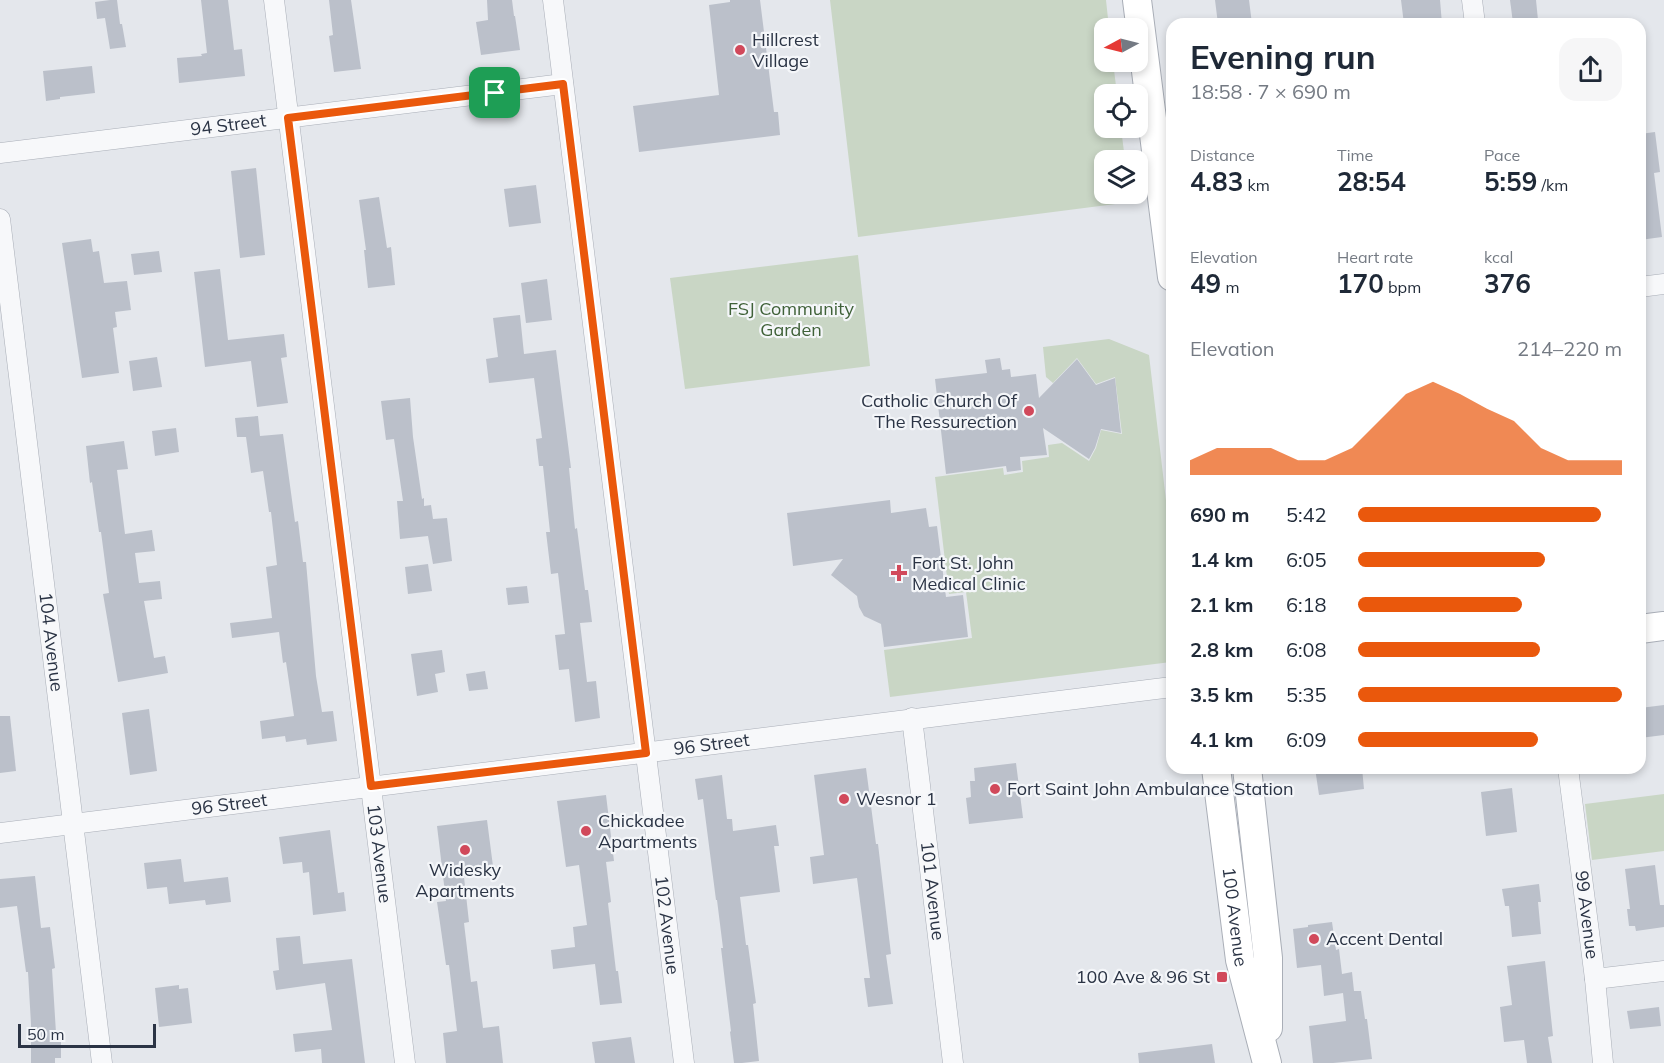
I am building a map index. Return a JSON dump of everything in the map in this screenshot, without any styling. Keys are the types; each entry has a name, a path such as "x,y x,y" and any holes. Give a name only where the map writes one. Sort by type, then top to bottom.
{"main road":[{"path":"1137,0 1166,230"},
{"path":"1646,628 1664,626"},
{"name":"100 Avenue","path":"1217,774 1240,960 1267,1063"},
{"name":"100 Avenue","path":"1247,774 1268,958 1267,1063"}],"street":[{"name":"103 Avenue","path":"274,0 405,1063"},
{"name":"102 Avenue","path":"553,0 684,1063"},
{"path":"1472,0 1474,18"},
{"name":"94 Street","path":"0,153 563,84"},
{"name":"104 Avenue","path":"0,219 102,1063"},
{"path":"1646,286 1664,284"},
{"name":"96 Street","path":"0,833 1166,688"},
{"name":"101 Avenue","path":"912,718 953,1063"},
{"name":"99 Avenue","path":"1569,774 1604,1063"},
{"path":"1594,979 1664,971"}],"green space":[{"path":"830,0 1106,0 1108,18 1094,18 1094,72 1114,72 1116,84 1094,84 1094,138 1122,138 1124,150 1094,150 1094,204 1115,204 858,237"},
{"name":"FSJ Community Garden","path":"858,255 870,366 685,389 670,278"},
{"path":"1109,339 1149,355 1166,500 1166,663 890,697 884,650 972,638 966,592 949,594 935,477 1003,468 1004,475 1023,472 1022,461 1049,457 1048,445 1062,443 1089,461 1096,448 1101,430 1122,434 1115,377 1096,384 1077,358 1053,383 1046,377 1043,347"},
{"path":"1664,794 1664,851 1592,860 1585,804"}],"building":[{"path":"117,0 126,47 110,49 105,18 97,19 95,2"},
{"path":"201,0 228,0 234,50 242,49 245,76 179,83 177,58 202,56 201,54 207,53"},
{"path":"329,0 351,0 361,69 334,72 329,36 333,35"},
{"path":"487,0 512,0 520,50 481,55 476,22 488,20"},
{"name":"Hillcrest Village","path":"730,0 760,0 774,112 778,112 780,135 639,152 633,106 719,95 709,5 730,2"},
{"path":"1215,0 1249,0 1251,18 1217,18"},
{"path":"1401,0 1440,0 1442,18 1403,18"},
{"path":"1510,0 1536,0 1538,18 1512,18"},
{"path":"92,66 95,93 46,101 43,71"},
{"path":"1655,132 1660,172 1654,173 1662,237 1646,239 1646,133"},
{"path":"256,168 265,255 240,258 231,171"},
{"path":"536,185 541,223 509,227 504,189"},
{"path":"379,197 387,248 391,247 395,285 368,288 364,250 366,250 359,200"},
{"path":"91,239 93,252 99,251 104,283 127,281 131,310 115,312 117,327 113,328 119,373 82,378 62,243"},
{"path":"159,251 162,272 134,275 131,254"},
{"path":"220,269 228,340 284,334 287,357 281,358 288,403 257,407 251,361 205,367 194,272"},
{"path":"547,279 552,320 526,323 521,283"},
{"path":"520,315 524,354 556,350 571,468 569,468 575,529 577,528 585,590 588,590 592,622 580,623 587,682 596,681 600,718 575,722 569,669 559,670 555,635 565,634 558,573 551,574 546,532 550,532 543,466 539,466 536,439 542,438 534,378 489,383 486,359 498,357 493,318"},
{"path":"157,357 162,387 133,391 129,361"},
{"name":"Catholic Church Of The Ressurection","path":"1000,358 1002,370 1010,369 1011,377 1036,374 1039,398 1077,359 1096,385 1115,378 1121,433 1101,429 1089,459 1043,428 1047,455 1020,457 1021,470 1007,472 1006,466 946,474 935,379 987,373 985,360"},
{"path":"410,398 422,499 424,498 424,506 431,505 433,519 447,518 452,561 433,564 428,536 400,539 397,501 403,501 394,439 386,440 381,401"},
{"path":"258,416 260,436 283,434 295,522 298,521 303,562 306,562 316,676 322,712 333,711 337,741 307,745 306,739 286,742 285,736 262,739 260,721 294,716 279,632 232,638 230,623 272,618 266,567 277,565 271,512 269,512 263,471 251,473 246,437 237,437 235,418"},
{"path":"176,428 179,452 155,456 152,431"},
{"path":"124,441 128,469 117,470 125,534 152,530 155,551 135,553 139,583 160,581 162,599 144,601 154,658 165,656 168,673 118,682 103,594 109,593 101,532 99,532 92,482 90,483 86,446"},
{"name":"Fort St. John Medical Clinic","path":"890,500 891,513 926,508 929,527 937,526 946,597 963,595 968,637 884,647 881,624 864,616 857,596 831,575 843,559 793,566 787,513"},
{"path":"428,564 432,591 408,594 405,567"},
{"path":"527,586 529,603 508,605 506,588"},
{"path":"442,650 445,672 435,674 438,692 417,696 411,654"},
{"path":"485,671 488,689 469,691 466,674"},
{"path":"1664,705 1664,735 1646,737 1646,707"},
{"path":"149,709 157,771 130,775 122,713"},
{"path":"0,716 10,716 16,771 0,773"},
{"name":"Fort Saint John Ambulance Station","path":"1016,763 1023,818 969,824 966,798 971,797 970,781 975,781 974,768"},
{"path":"866,768 891,954 886,955 893,1004 868,1007 864,978 870,978 857,878 813,884 810,857 824,855 814,775"},
{"path":"1316,774 1363,774 1364,789 1319,795"},
{"path":"722,775 727,819 732,819 733,831 776,825 779,846 774,846 780,892 740,897 756,1003 753,1004 759,1061 742,1063 734,1063 717,900 703,799 698,800 695,779"},
{"path":"1512,788 1517,832 1486,836 1481,792"},
{"path":"606,795 614,861 606,862 611,902 608,903 622,1003 600,1005 595,964 553,969 551,950 575,947 573,927 587,925 579,865 566,867 557,801"},
{"path":"487,820 494,874 464,877 469,922 464,923 471,982 477,981 483,1028 499,1026 503,1063 446,1063 443,1033 457,1031 449,965 446,965 437,902 446,901 437,826"},
{"path":"330,830 338,893 344,892 346,911 313,915 309,872 303,873 302,862 283,864 279,837"},
{"path":"181,859 184,882 228,877 231,902 206,905 205,900 169,904 167,887 147,889 144,863"},
{"path":"1655,865 1660,905 1664,905 1664,927 1636,931 1635,926 1629,926 1627,909 1630,909 1625,869"},
{"path":"35,876 41,928 50,927 55,968 52,969 56,1033 61,1033 61,1058 55,1058 55,1063 31,1063 28,972 26,972 17,906 0,908 0,879"},
{"path":"1539,884 1541,934 1512,937 1509,906 1505,906 1502,889"},
{"path":"1332,922 1342,974 1352,972 1354,991 1361,991 1372,1059 1313,1063 1309,1026 1346,1021 1343,993 1324,996 1321,965 1297,968 1293,929"},
{"path":"300,936 303,964 352,959 365,1063 322,1063 321,1049 295,1052 293,1034 332,1030 325,983 276,990 273,971 279,970 276,938"},
{"path":"1545,961 1553,1036 1548,1037 1552,1063 1527,1063 1524,1040 1504,1042 1500,1007 1512,1005 1507,966"},
{"path":"179,985 179,989 188,988 192,1023 159,1027 155,988"},
{"path":"1659,1007 1661,1026 1630,1029 1627,1011"},
{"path":"631,1037 635,1063 595,1063 592,1042"},
{"path":"1212,1044 1215,1063 1139,1063 1138,1053"}],"place":[{"name":"Hillcrest Village","path":"740,50"},
{"name":"Catholic Church Of The Ressurection","path":"1029,411"},
{"name":"Fort St. John Medical Clinic","path":"899,573"},
{"name":"Fort Saint John Ambulance Station","path":"995,789"},
{"name":"Wesnor 1","path":"844,799"},
{"name":"Chickadee Apartments","path":"586,831"},
{"name":"Widesky Apartments","path":"465,850"},
{"name":"Accent Dental","path":"1314,939"},
{"name":"100 Ave & 96 St","path":"1222,977"}],"route":[{"path":"563,84 646,753 371,786 288,118 495,93 563,84"}]}
